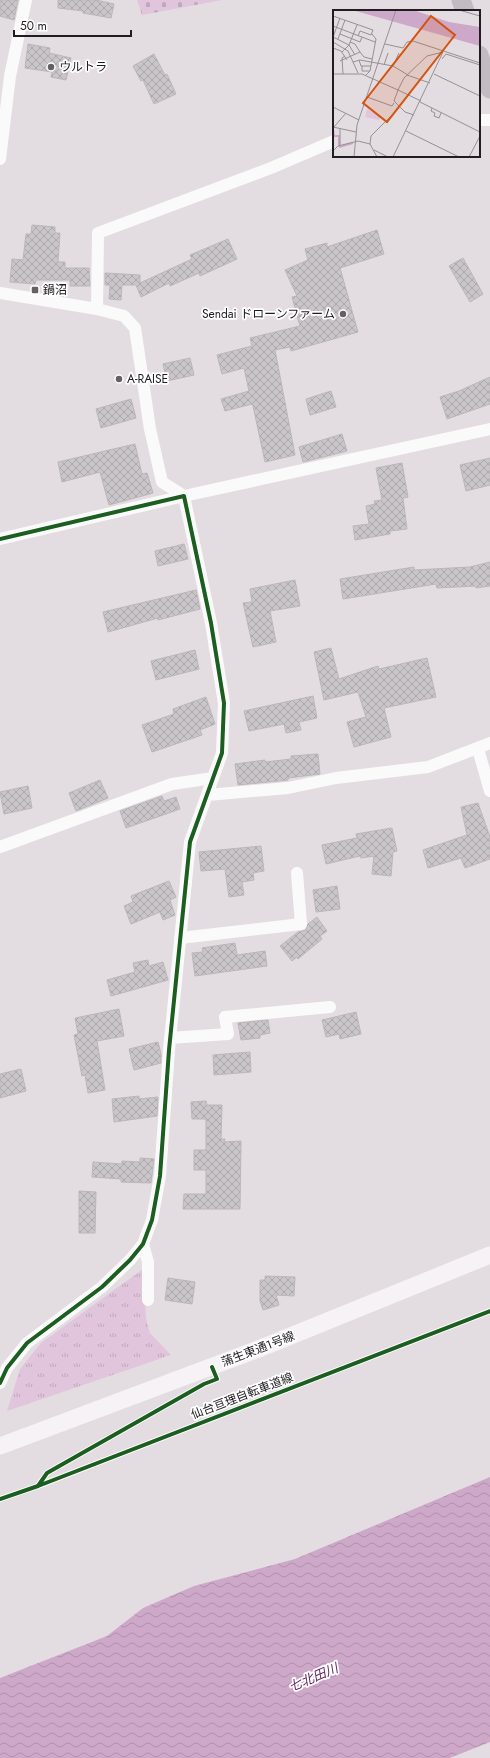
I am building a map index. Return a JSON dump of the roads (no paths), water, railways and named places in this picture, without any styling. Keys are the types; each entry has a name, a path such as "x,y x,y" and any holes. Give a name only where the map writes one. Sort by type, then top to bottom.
{"main road":[{"path":"461,0 465,10"},
{"path":"480,58 490,89"}],"street":[{"path":"0,159 10,76 26,0"},
{"path":"97,309 98,233 271,168 333,141"},
{"path":"0,294 97,309 124,316 135,328 150,429 162,482 184,496 211,623 224,704 222,753 190,842 170,1038 160,1176 152,1220 143,1244 130,1260 102,1287 27,1343 7,1368 0,1383"},
{"path":"0,540 184,496 490,429"},
{"path":"208,795 288,788 336,778 428,767 478,749 490,743"},
{"path":"478,749 490,791"},
{"path":"0,847 172,784 214,778"},
{"path":"180,938 301,924 297,873"},
{"path":"170,1038 228,1034 225,1017 330,1006"},
{"path":"143,1244 148,1262 148,1300"},
{"name":"蒲生東通1号線","path":"0,1446 261,1348 490,1255"}],"water":[{"name":"七北田川","path":"490,1477 490,1742 450,1758 0,1758 0,1678 107,1636 143,1608 194,1586 295,1559"}],"place":[{"name":"ウルトラ","path":"51,67"},
{"name":"鍋沼","path":"35,290"},
{"name":"Sendai ドローンファーム","path":"343,314"},
{"name":"A-RAISE","path":"119,379"}]}
